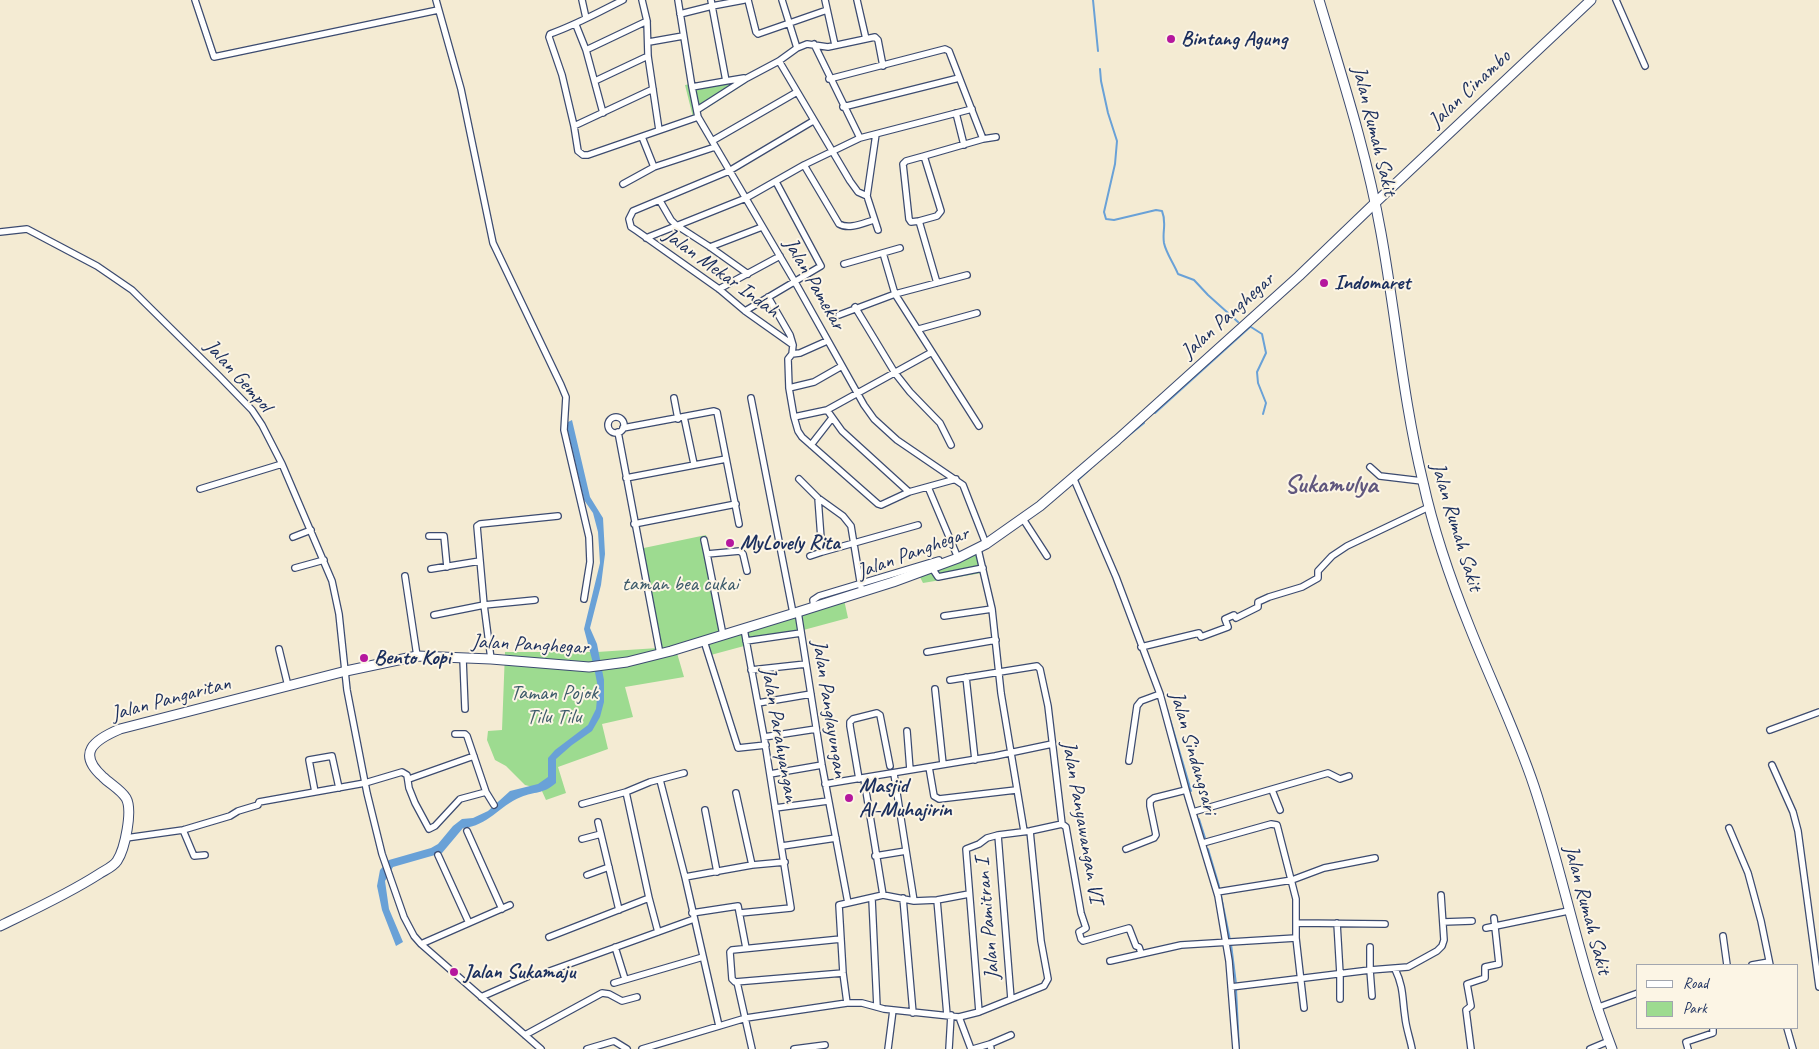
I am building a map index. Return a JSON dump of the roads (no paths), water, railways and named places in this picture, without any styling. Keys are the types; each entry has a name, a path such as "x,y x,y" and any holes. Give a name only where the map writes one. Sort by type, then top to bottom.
{"street":[{"path":"195,0 214,57 438,10"},
{"path":"436,0 461,89 493,243 562,385 566,397 564,430 589,537 590,562 584,599"},
{"path":"582,0 586,18"},
{"path":"623,0 576,25 550,34 548,37 562,75 578,151 583,155 588,155 698,117"},
{"path":"642,0 647,21 648,56 659,130"},
{"name":"Jalan Pamekar","path":"678,0 698,117 874,420 897,440 963,485 986,544"},
{"path":"680,14 711,3 744,0"},
{"path":"748,0 758,34 827,10"},
{"path":"782,0 797,48"},
{"path":"825,0 835,45"},
{"path":"858,0 866,39"},
{"name":"Jalan Rumah Sakit","path":"1319,0 1346,90 1375,203 1408,408 1422,482 1444,557 1469,627 1534,786 1596,1008 1610,1045"},
{"name":"Jalan Cinambo","path":"1375,203 1591,0"},
{"path":"1616,0 1645,66"},
{"path":"711,3 726,80"},
{"path":"586,50 647,21"},
{"path":"576,25 586,50 603,113"},
{"path":"649,42 683,36"},
{"path":"697,110 746,78 779,61 797,48 814,44 820,47 877,38 883,66"},
{"path":"814,44 860,138"},
{"path":"830,79 945,49 949,51 983,139"},
{"path":"594,82 648,56"},
{"path":"779,61 858,192 867,196"},
{"path":"692,87 746,78"},
{"path":"844,107 960,78"},
{"path":"574,126 653,89"},
{"path":"623,184 654,167 714,144 797,92"},
{"path":"646,238 746,198 804,165 860,138 972,109"},
{"path":"956,113 964,145"},
{"path":"748,274 676,225 670,220 660,201 729,171 814,121"},
{"path":"876,134 867,196 878,230"},
{"path":"642,136 654,167"},
{"path":"924,156 941,211 937,216 919,222 911,222 909,219 903,167 906,161 983,139 996,137"},
{"path":"804,165 839,224 849,226 874,220"},
{"path":"745,310 820,268 822,264 776,182"},
{"name":"Jalan Mekar Indah","path":"660,201 633,211 629,221 631,227 719,289 792,345 792,354 788,358 789,388 798,431 811,445 878,504 881,505 908,492"},
{"name":"Jalan Panghegar","path":"346,671 417,656 491,659 593,667 604,666 660,654 796,613 861,587 932,568 978,549 1023,519 1073,477 1292,282 1375,203"},
{"path":"919,222 937,283"},
{"path":"710,247 762,227"},
{"name":"Jalan Gempol","path":"0,232 27,228 110,275 132,290 252,410 282,464 332,581 339,614 346,671"},
{"path":"844,264 900,248"},
{"path":"883,253 895,294 979,426"},
{"path":"719,289 780,256"},
{"path":"838,315 855,307 895,294 967,276"},
{"path":"768,298 790,335 792,345"},
{"path":"855,307 894,373 940,423 951,445"},
{"path":"919,330 977,313"},
{"path":"792,354 800,353 827,341"},
{"path":"794,417 827,410 932,352"},
{"path":"789,388 814,382 842,366"},
{"path":"674,398 694,464"},
{"path":"752,398 796,613 802,633"},
{"path":"827,410 842,431 908,492 956,479"},
{"path":"623,428 624,423 621,418 612,418 609,422 609,428 612,432 618,432 623,428 717,412 739,524"},
{"path":"811,445 832,418"},
{"path":"618,432 660,654"},
{"path":"626,478 726,458"},
{"path":"200,490 282,464"},
{"path":"1370,467 1380,476 1422,482"},
{"name":"Jalan Sindangsari","path":"1073,477 1116,577 1160,694 1186,790 1203,843 1229,943 1235,986 1236,1049"},
{"path":"799,479 818,498 843,516 851,526 861,587 939,560"},
{"path":"928,487 958,558"},
{"path":"818,498 822,552"},
{"path":"634,524 736,504"},
{"path":"1141,647 1199,633 1201,637 1228,627 1225,619 1234,615 1236,618 1258,607 1258,602 1269,597 1302,587 1319,577 1318,571 1332,556 1348,546 1429,507"},
{"path":"491,659 476,530 480,524 558,516"},
{"path":"1023,519 1047,556"},
{"path":"810,556 918,525"},
{"path":"293,537 311,530"},
{"path":"428,536 444,536 447,567"},
{"path":"704,540 723,635"},
{"path":"642,1049 746,1018 847,1003 862,1003 913,1013 959,1016 980,1012 1044,986 1048,979 1041,941 1027,831 1016,790 992,608 978,549"},
{"path":"707,554 740,551 743,554 746,571"},
{"path":"295,568 324,560"},
{"path":"432,569 480,561"},
{"path":"932,568 938,577 983,568"},
{"path":"405,576 417,656"},
{"path":"434,615 484,605 535,600"},
{"path":"944,616 992,608"},
{"name":"Jalan Parahyangan","path":"740,913 791,908 766,746 744,629"},
{"name":"Jalan Panglayungan","path":"746,641 802,633 825,784 848,904"},
{"path":"927,652 996,640"},
{"path":"704,641 738,748 766,746"},
{"path":"279,649 288,686"},
{"path":"463,658 465,709"},
{"path":"751,670 806,664"},
{"name":"Jalan Panyawangan VI","path":"999,671 1037,666 1040,669 1048,706 1062,824 1066,828 1080,913 1086,928 1079,932 1082,941 1129,928 1135,944 1139,946 1141,953"},
{"path":"346,671 347,690 365,783 384,859 404,917 414,936 421,944 541,1049"},
{"name":"Jalan Pangaritan","path":"0,926 84,884 114,864 133,837 127,800 122,792 94,769 89,759 92,748 101,739 120,729 346,671"},
{"path":"950,680 999,671"},
{"path":"966,677 975,760"},
{"path":"935,689 943,763"},
{"path":"758,703 811,694"},
{"path":"1129,761 1137,706 1142,701 1160,694"},
{"path":"1770,730 1819,712"},
{"path":"883,895 850,726 850,722 853,719 877,713 880,715 890,766"},
{"path":"764,737 816,729"},
{"path":"907,731 910,770"},
{"path":"455,734 466,735 486,792 494,805"},
{"path":"825,784 894,774 943,763 975,760 1052,744"},
{"path":"315,792 309,760 315,758 332,756 340,788"},
{"path":"409,779 474,756"},
{"path":"770,774 822,766"},
{"path":"1772,766 1793,812 1798,831 1818,968 1819,987"},
{"path":"930,767 934,796 939,799 1016,790"},
{"path":"133,837 182,830 230,816 238,811 258,805 260,802 365,783 402,772 406,773 409,779 409,788 429,829 460,799 486,792"},
{"path":"1193,812 1328,773 1340,779 1350,776"},
{"path":"582,804 684,774"},
{"path":"894,774 914,901"},
{"path":"660,780 719,1026"},
{"path":"1126,848 1154,838 1156,835 1150,801 1154,798 1186,790"},
{"path":"1272,790 1280,810"},
{"path":"626,792 658,932"},
{"path":"736,793 752,866"},
{"path":"775,808 828,801"},
{"path":"705,810 717,872"},
{"path":"598,822 618,910"},
{"path":"1203,843 1275,823 1278,827 1296,899 1296,938 1304,1008"},
{"path":"980,1012 966,849 979,844 987,838 998,835 1062,824"},
{"path":"1729,828 1748,873 1770,964"},
{"path":"182,830 194,856 205,855"},
{"path":"467,831 502,909"},
{"path":"582,839 601,834"},
{"name":"Jalan Pamitran I","path":"998,835 1011,999"},
{"path":"782,846 836,838"},
{"path":"875,856 906,851"},
{"path":"438,855 469,923"},
{"path":"1216,892 1292,880 1324,868 1375,858"},
{"path":"684,877 785,862"},
{"path":"588,874 609,867"},
{"path":"847,1003 839,905 883,895 914,901 937,900 969,894"},
{"path":"1235,986 1408,967 1442,946 1444,940 1441,895"},
{"path":"548,937 649,898"},
{"path":"903,898 913,1013"},
{"path":"872,899 877,1007"},
{"path":"937,900 949,1015 949,1049"},
{"path":"421,944 510,905"},
{"path":"547,972 658,932 693,916 738,906 746,948"},
{"path":"1486,928 1568,911"},
{"path":"1472,1049 1466,1010 1471,1006 1467,984 1485,979 1485,967 1499,964 1494,918"},
{"path":"1443,922 1472,921"},
{"path":"1296,923 1385,924"},
{"path":"1337,923 1340,1000"},
{"path":"1723,936 1727,964"},
{"path":"1110,961 1181,945 1296,938"},
{"path":"841,939 730,951 732,979 734,982 843,972"},
{"path":"615,947 625,979"},
{"path":"1370,947 1372,996"},
{"path":"614,983 703,957"},
{"path":"1394,969 1402,984 1405,1017 1412,1049"},
{"path":"481,997 529,976"},
{"path":"737,982 752,1049"},
{"path":"525,1035 602,993 609,994 622,1001 637,996"},
{"path":"1596,1008 1636,995"},
{"path":"888,1049 893,1010"},
{"path":"959,1016 972,1049 990,1047 1011,1035"},
{"path":"1688,1049 1686,1042 1713,1033 1713,1029"},
{"path":"1787,1029 1793,1049"},
{"path":"587,1049 614,1040 626,1049"},
{"path":"794,1049 825,1045"},
{"path":"1590,1049 1610,1045"}],"water":[{"path":"572,420 590,497 603,518 605,554 601,585 590,628 597,644 604,680 604,702 600,717 592,731 556,759 556,783 551,787 521,797 480,824 463,828 442,853 393,867 385,881 389,909 403,942 396,946 382,910 377,886 380,870 389,860 431,848 438,844 453,826 462,819 473,818 488,811 510,791 538,784 548,777 548,758 555,750 588,725 596,709 598,688 584,629 600,563 598,532 593,513 584,500 566,423"}],"waterway":[{"path":"1093,0 1098,51"},
{"path":"1100,69 1108,113 1117,141 1115,164 1104,212 1106,219 1114,220 1156,210 1162,211 1166,251 1178,274 1194,280 1238,322"},
{"path":"1155,413 1250,327"},
{"path":"1251,327 1262,334 1266,353 1257,372 1258,383 1266,403 1263,414"},
{"path":"1123,440 1144,423"},
{"path":"1077,481 1091,468"},
{"path":"1167,709 1191,791"},
{"path":"1199,819 1205,838"},
{"path":"1208,849 1219,886"},
{"path":"1221,896 1230,940"},
{"path":"1231,944 1236,984"},
{"path":"1236,989 1239,1049"}],"place":[{"name":"Bintang Agung","path":"1171,39"},
{"name":"Indomaret","path":"1324,283"},
{"name":"MyLovely Rita","path":"730,543"},
{"name":"Bento Kopi","path":"364,658"},
{"name":"Masjid Al-Muhajirin","path":"849,798"},
{"name":"Jalan Sukamaju","path":"454,972"}],"district":[{"name":"Sukamulya","path":"1331,485"}],"park label":[{"name":"taman bea cukai","path":"680,584"},
{"name":"Taman Pojok Tilu Tilu","path":"554,705"}]}
